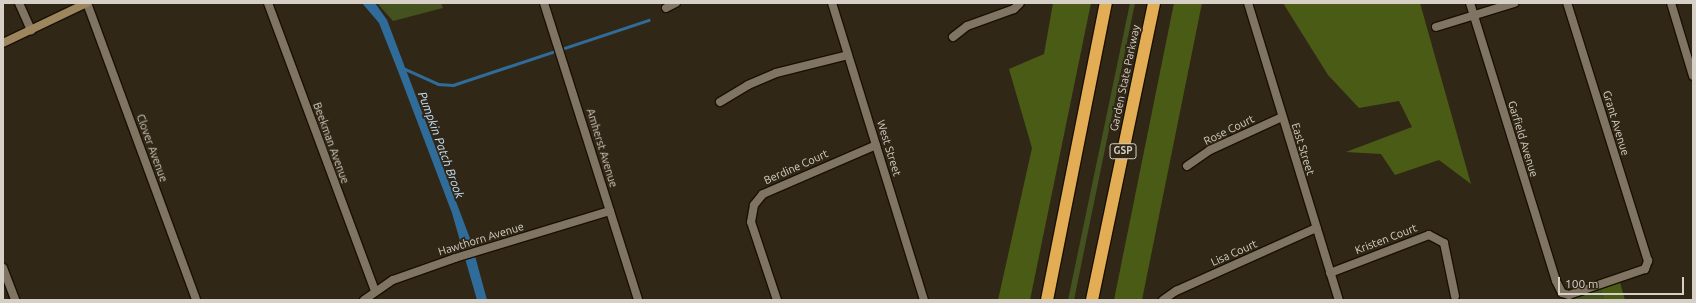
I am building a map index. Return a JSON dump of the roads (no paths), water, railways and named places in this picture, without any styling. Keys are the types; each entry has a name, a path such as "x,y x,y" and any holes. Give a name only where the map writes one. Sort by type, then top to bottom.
{"highway":[{"path":"1047,300 1106,3"},
{"name":"Garden State Parkway","path":"1092,300 1154,3"}],"main road":[{"path":"3,43 87,3"}],"street":[{"path":"19,3 31,30"},
{"name":"Clover Avenue","path":"87,3 196,300"},
{"name":"Beekman Avenue","path":"268,3 375,290"},
{"name":"Amherst Avenue","path":"544,3 638,300"},
{"path":"666,8 676,3"},
{"name":"West Street","path":"832,3 924,300"},
{"path":"953,37 967,26 1014,9 1020,3"},
{"name":"East Street","path":"1248,3 1339,300"},
{"name":"Garfield Avenue","path":"1470,3 1556,281"},
{"path":"1436,27 1514,3"},
{"name":"Grant Avenue","path":"1556,281 1562,293 1574,294 1645,269 1648,261 1568,3"},
{"path":"1671,3 1693,76"},
{"path":"720,102 748,85 776,73 848,55"},
{"name":"Rose Court","path":"1187,166 1210,150 1282,117"},
{"name":"Berdine Court","path":"777,300 751,222 754,204 763,194 876,145"},
{"name":"Hawthorn Avenue","path":"364,300 375,290 455,258 610,211"},
{"name":"Lisa Court","path":"1163,300 1176,291 1316,228"},
{"name":"Kristen Court","path":"1330,273 1429,235 1444,243 1455,296"},
{"path":"3,268 15,300"}],"water":[{"path":"362,3 375,3 387,20 471,241 487,300 477,300 452,213 398,71 379,23"}],"waterway":[{"path":"405,69 438,84 453,85 648,20"}],"water label":[{"name":"Pumpkin Patch Brook","path":"441,145"}]}
